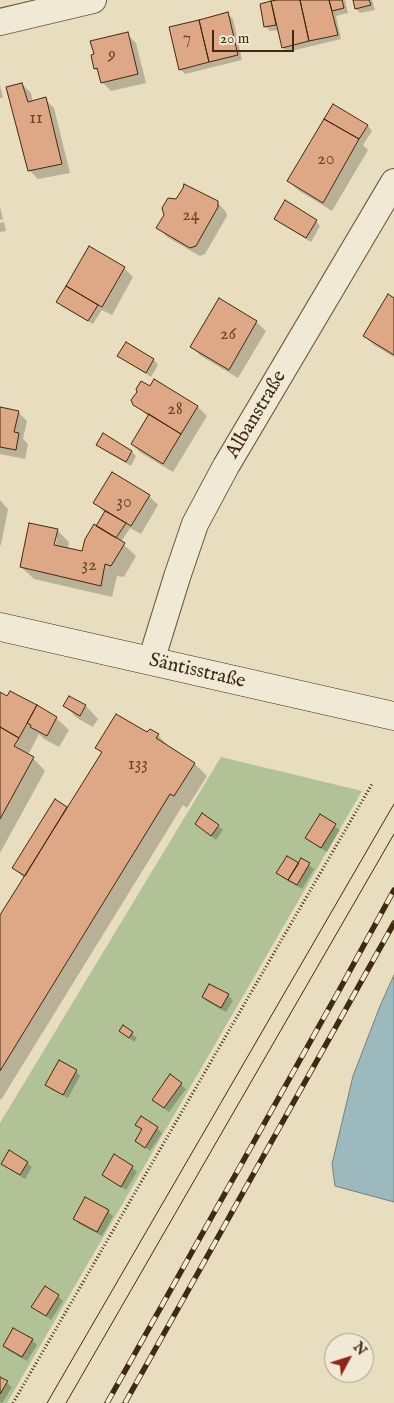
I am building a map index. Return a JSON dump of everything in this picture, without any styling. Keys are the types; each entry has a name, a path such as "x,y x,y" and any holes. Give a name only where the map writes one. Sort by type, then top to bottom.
{"street":[{"path":"0,22 93,0"},
{"name":"Albanstraße","path":"151,661 176,577 195,524 231,458 394,182"},
{"name":"Säntisstraße","path":"0,627 394,716"}],"path":[{"path":"13,1403 372,784"}],"green space":[{"path":"221,757 362,791 7,1403 0,1403 0,1123"}],"water":[{"path":"394,975 394,1202 335,1186 332,1164 353,1076"}],"building":[{"path":"300,0 309,41 282,48 271,1"},
{"path":"300,0 329,0 338,35 309,41"},
{"path":"329,0 342,0 344,8 332,11"},
{"path":"353,0 369,0 371,5 355,9"},
{"path":"271,1 276,25 264,27 260,4"},
{"path":"228,12 238,55 209,62 199,20"},
{"path":"199,20 209,62 179,70 169,27"},
{"path":"128,32 138,74 101,83 97,68 94,69 91,55 94,54 90,41"},
{"path":"22,83 28,102 46,97 62,164 28,171 6,87"},
{"path":"333,104 368,125 359,139 324,119"},
{"path":"324,119 359,139 323,203 287,181"},
{"path":"184,184 218,201 218,207 196,246 190,248 156,228 164,215 162,208 168,198 176,199"},
{"path":"285,200 317,220 306,238 274,219"},
{"path":"89,246 125,267 102,307 66,286"},
{"path":"66,286 98,305 88,321 56,302"},
{"path":"388,294 394,298 394,355 363,336"},
{"path":"219,298 257,321 229,370 190,347"},
{"path":"126,342 154,359 146,373 117,356"},
{"path":"154,379 198,406 181,434 133,405 131,400 137,392 136,389 141,381 150,386"},
{"path":"0,407 19,411 14,432 19,433 16,450 0,447"},
{"path":"149,414 181,434 163,464 131,444"},
{"path":"103,433 132,451 126,462 96,445"},
{"path":"112,472 150,495 131,526 93,503"},
{"path":"105,511 126,523 116,538 96,526"},
{"path":"29,523 58,529 54,545 82,551 85,539 94,524 125,543 111,566 105,564 101,586 20,567"},
{"path":"10,691 37,705 19,738 0,727 0,692 7,696"},
{"path":"69,696 86,705 80,716 63,706"},
{"path":"37,705 57,717 47,736 30,727 31,725 27,723"},
{"path":"116,714 147,732 150,729 159,734 156,738 195,763 174,796 170,794 0,1071 0,915 102,752 95,748"},
{"path":"0,727 19,738 14,746 34,757 0,819"},
{"path":"55,799 67,807 25,876 12,868"},
{"path":"202,813 219,825 211,836 195,824"},
{"path":"320,814 336,824 321,848 305,838"},
{"path":"287,856 299,863 288,880 276,873"},
{"path":"301,858 310,863 297,885 288,880"},
{"path":"209,984 229,994 221,1008 202,997"},
{"path":"123,1025 133,1032 129,1038 119,1031"},
{"path":"59,1060 77,1070 63,1095 45,1085"},
{"path":"170,1074 182,1083 164,1108 152,1100"},
{"path":"141,1116 158,1127 145,1148 135,1141 142,1129 135,1125"},
{"path":"9,1150 28,1162 20,1175 1,1164"},
{"path":"114,1154 133,1166 121,1187 102,1175"},
{"path":"85,1197 109,1210 97,1232 73,1219"},
{"path":"45,1286 59,1295 46,1316 31,1307"},
{"path":"13,1328 33,1339 22,1357 3,1346"},
{"path":"0,1377 8,1381 0,1394"}],"tram line":[{"path":"47,1403 394,804"},
{"path":"66,1403 394,834"}],"railway":[{"path":"107,1403 394,890"},
{"path":"125,1403 394,923"}]}
